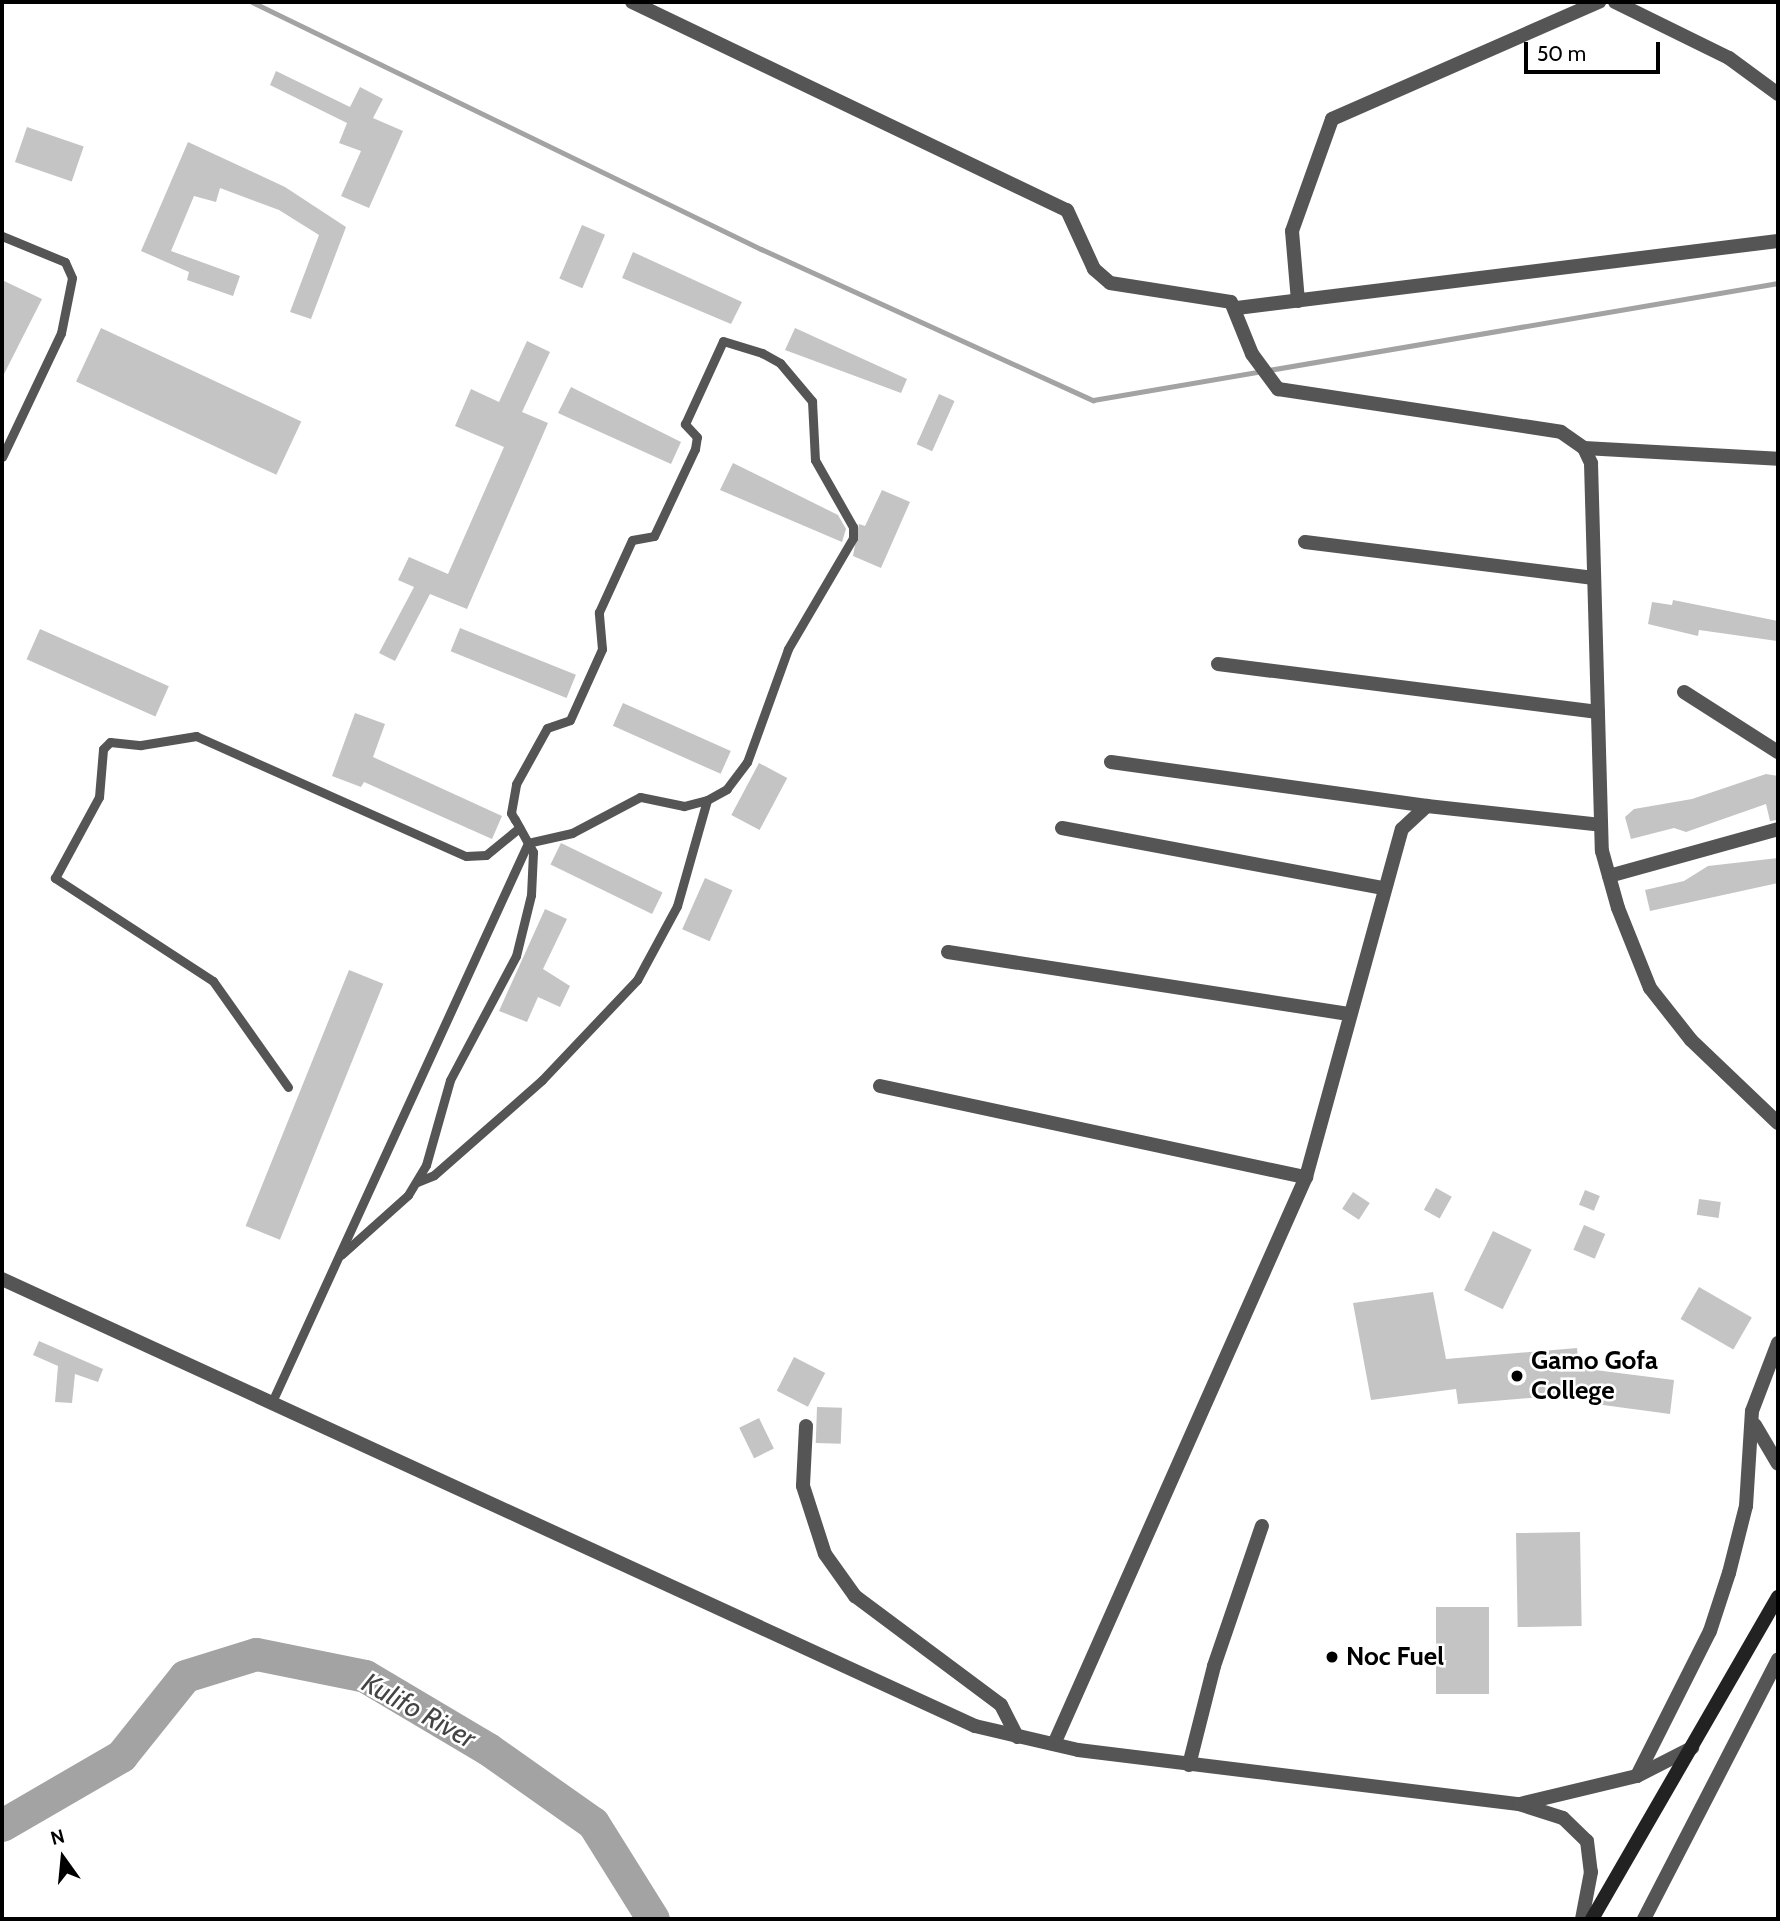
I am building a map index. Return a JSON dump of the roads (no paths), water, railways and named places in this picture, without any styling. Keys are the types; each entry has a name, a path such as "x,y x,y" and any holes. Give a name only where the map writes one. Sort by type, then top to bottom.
{"main road":[{"path":"1591,1919 1778,1597"}],"street":[{"path":"632,2 1068,210 1094,269 1110,284 1220,297 1237,308 1252,354 1268,382 1289,393 1561,432 1584,448 1591,463 1601,825 1609,876 1650,988 1691,1040 1778,1123"},
{"path":"1298,301 1292,231 1332,119 1599,2"},
{"path":"1615,2 1729,58 1778,94"},
{"path":"1237,308 1778,241"},
{"path":"1584,448 1778,459"},
{"path":"1305,542 1594,578"},
{"path":"1218,664 1598,712"},
{"path":"1684,692 1778,752"},
{"path":"1111,762 1427,806 1601,825"},
{"path":"1054,1744 1306,1177 1383,888 1402,829 1427,806"},
{"path":"1062,828 1383,888"},
{"path":"1609,876 1778,829"},
{"path":"948,952 1350,1014"},
{"path":"880,1086 1306,1177"},
{"path":"2,1279 789,1646 975,1726 1054,1744 1189,1765 1519,1804 1563,1818 1587,1841 1591,1872 1582,1919"},
{"path":"1637,1776 1710,1631 1729,1573 1746,1506 1752,1410 1778,1343"},
{"path":"1752,1410 1760,1442 1778,1464"},
{"path":"806,1426 803,1486 825,1554 855,1596 1001,1705 1017,1737"},
{"path":"1189,1765 1214,1666 1262,1527"},
{"path":"1644,1919 1778,1659"},
{"path":"1519,1804 1637,1776 1692,1748"}],"lane":[{"path":"2,236 65,262 72,303 2,457"},
{"path":"417,1182 438,1133 450,1080 516,956 531,895 528,843 519,828 510,801 516,784 547,728 570,720 602,649 599,612 632,540 657,532 697,441 685,424 723,341 731,341 780,363 812,401 815,460 853,527 853,538 788,649 747,762 727,789 707,800 684,806 640,797 572,833 528,843"},
{"path":"288,1087 213,981 55,878 99,797 103,749 110,742 141,745 196,736 466,856 486,855 519,828"},
{"path":"341,1255 417,1182 434,1175 542,1080 637,980 677,906 707,800"},
{"path":"271,1404 528,843"}],"waterway":[{"path":"252,2 761,249 1093,400 1778,283"},
{"name":"Kulifo River","path":"2,1825 121,1756 185,1676 256,1654 365,1676 488,1749 593,1823 653,1919"}],"place":[{"name":"Gamo Gofa College","path":"1517,1376"},
{"name":"Noc Fuel","path":"1332,1657"}]}
